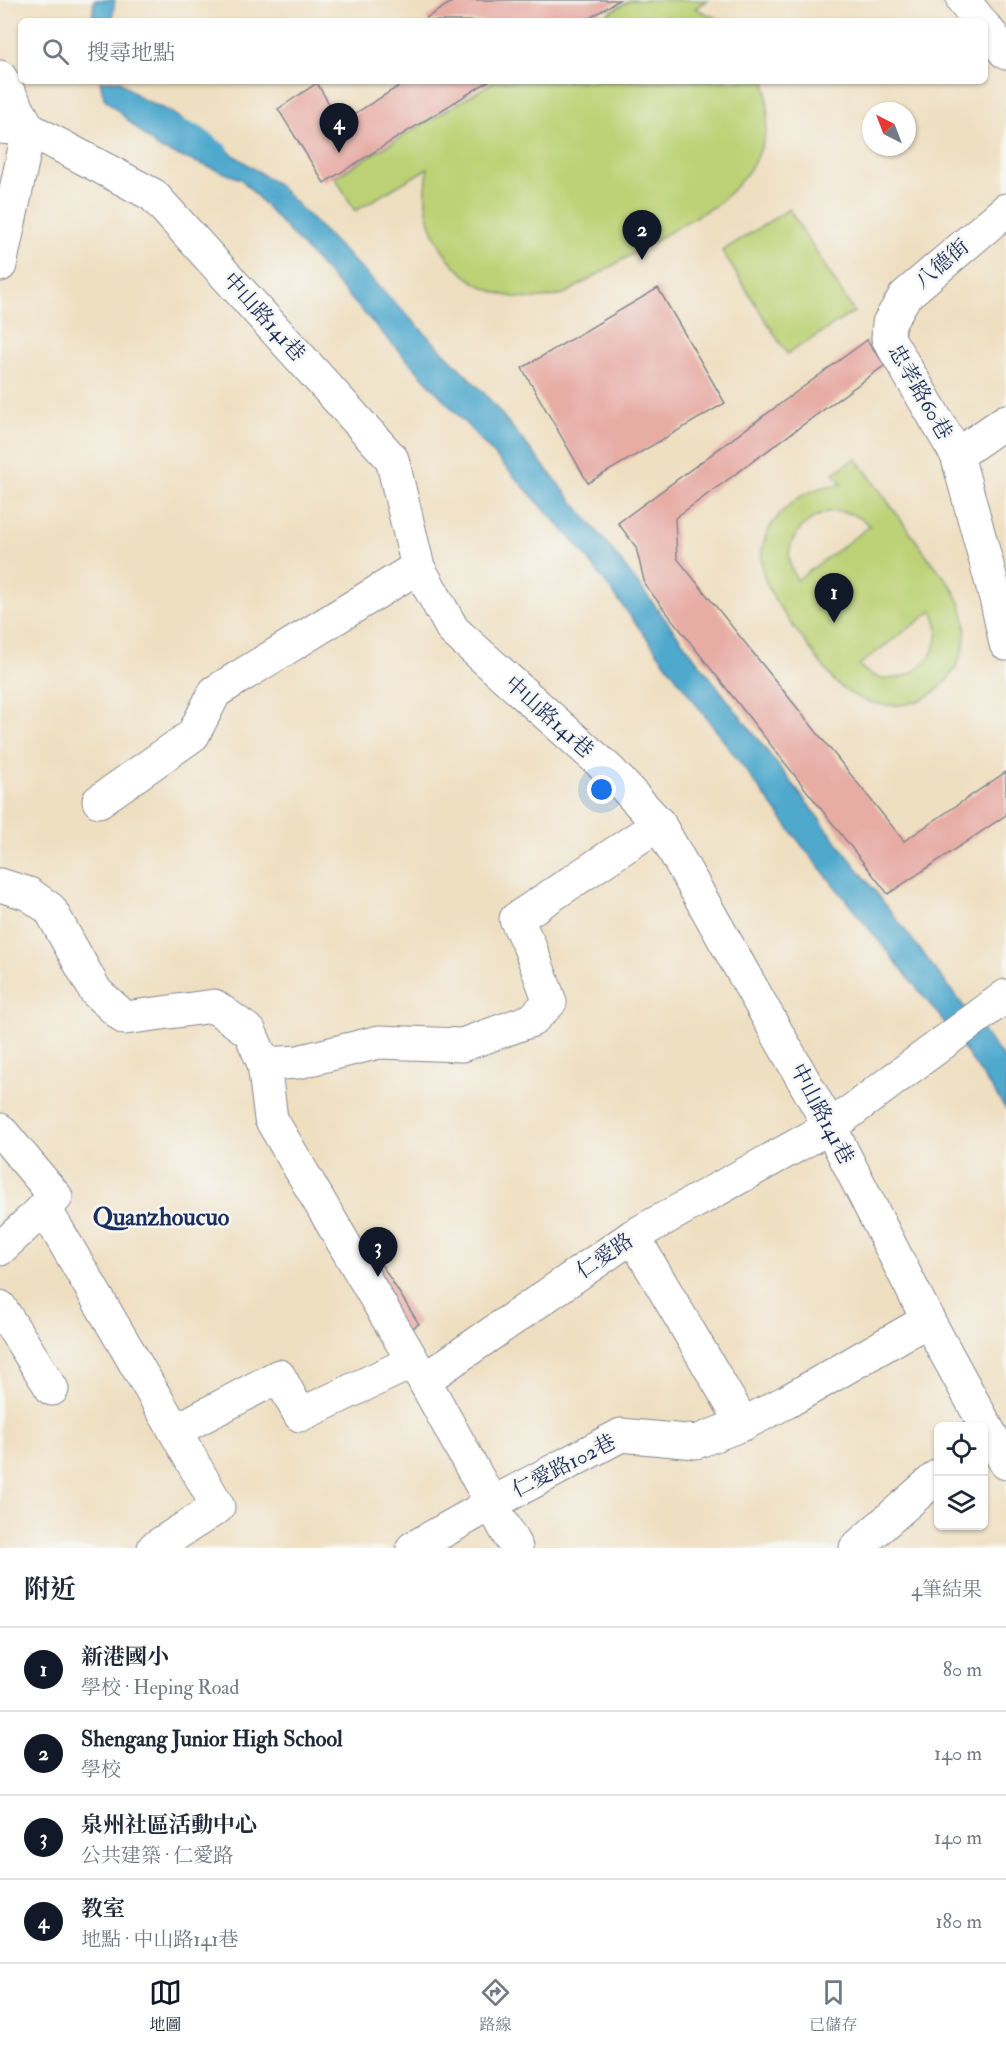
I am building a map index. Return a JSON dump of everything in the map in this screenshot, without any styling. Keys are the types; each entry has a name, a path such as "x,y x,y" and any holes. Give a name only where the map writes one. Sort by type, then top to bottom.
{"street":[{"path":"963,0 978,18"},
{"path":"988,31 1006,53"},
{"path":"0,77 15,128 0,265"},
{"name":"中山路141巷","path":"15,128 153,195 392,459 418,567 453,630 610,771 659,824 830,1127 928,1320 993,1427 1006,1463"},
{"name":"八德街","path":"904,296 1006,210"},
{"name":"忠孝路60巷","path":"904,296 889,323 888,338 957,455"},
{"path":"1006,421 957,455 1001,601 1006,644"},
{"path":"99,801 193,735 215,692 418,567"},
{"path":"264,1064 298,1062 379,1042 462,1045 532,1020 550,1002 529,945 516,919 659,824"},
{"path":"0,885 29,894 50,909 96,992 125,1018 214,1006 250,1032 264,1064 271,1119 418,1371 516,1548"},
{"name":"仁愛路","path":"175,1431 279,1376 300,1415 418,1371 633,1236 830,1127 1006,996"},
{"path":"0,1130 56,1197 0,1249"},
{"path":"44,1207 218,1507 154,1548"},
{"path":"633,1236 743,1424"},
{"path":"0,1307 52,1389"},
{"name":"仁愛路102巷","path":"413,1548 621,1435 696,1442 743,1424 788,1401 928,1320"},
{"path":"856,1548 934,1480"}],"green space":[{"path":"630,0 708,0 695,8 716,18 600,18"},
{"path":"490,84 765,84 767,119 765,135 753,165 731,192 716,205 566,293 542,298 518,298 496,292 475,282 457,268 443,250 432,228 426,204 428,168 355,211 335,177"},
{"path":"789,209 854,312 787,354 722,251"},
{"path":"856,458 947,580 961,606 965,621 965,635 958,663 941,687 915,702 904,705 873,703 853,695 835,682 776,602 764,574 761,560 763,545 769,530 780,514 800,497 824,487 842,484 834,473","holes":["831,511 852,514 870,526 797,580 789,557 795,537 809,521","932,611 937,628 936,643 929,657 918,669 904,676 888,679 873,675 859,665"]}],"water":[{"path":"94,0 115,0 112,18 92,18"},
{"path":"101,84 124,84 140,98 169,111 278,185 484,393 601,536 1006,1061 1006,1109 950,1029 800,843 578,546 241,179 158,148 104,98"}],"building":[{"path":"455,0 619,0 590,18 426,18"},
{"path":"318,84 340,123 402,84 484,84 324,183 278,109"},
{"path":"658,288 725,403 588,483 522,368"},
{"path":"867,340 885,365 675,518 677,558 904,841 1006,772 1006,815 888,894 645,585 636,547 618,523"},
{"path":"371,1248 419,1324 402,1335 354,1258"}],"waterway":[{"path":"185,125 200,131 225,150"}],"place":[{"name":"教室","path":"339,153"},
{"name":"Shengang Junior High School","path":"642,260"},
{"name":"新港國小","path":"834,623"},
{"name":"泉州社區活動中心","path":"378,1277"}],"district":[{"name":"Quanzhoucuo","path":"161,1217"}]}
